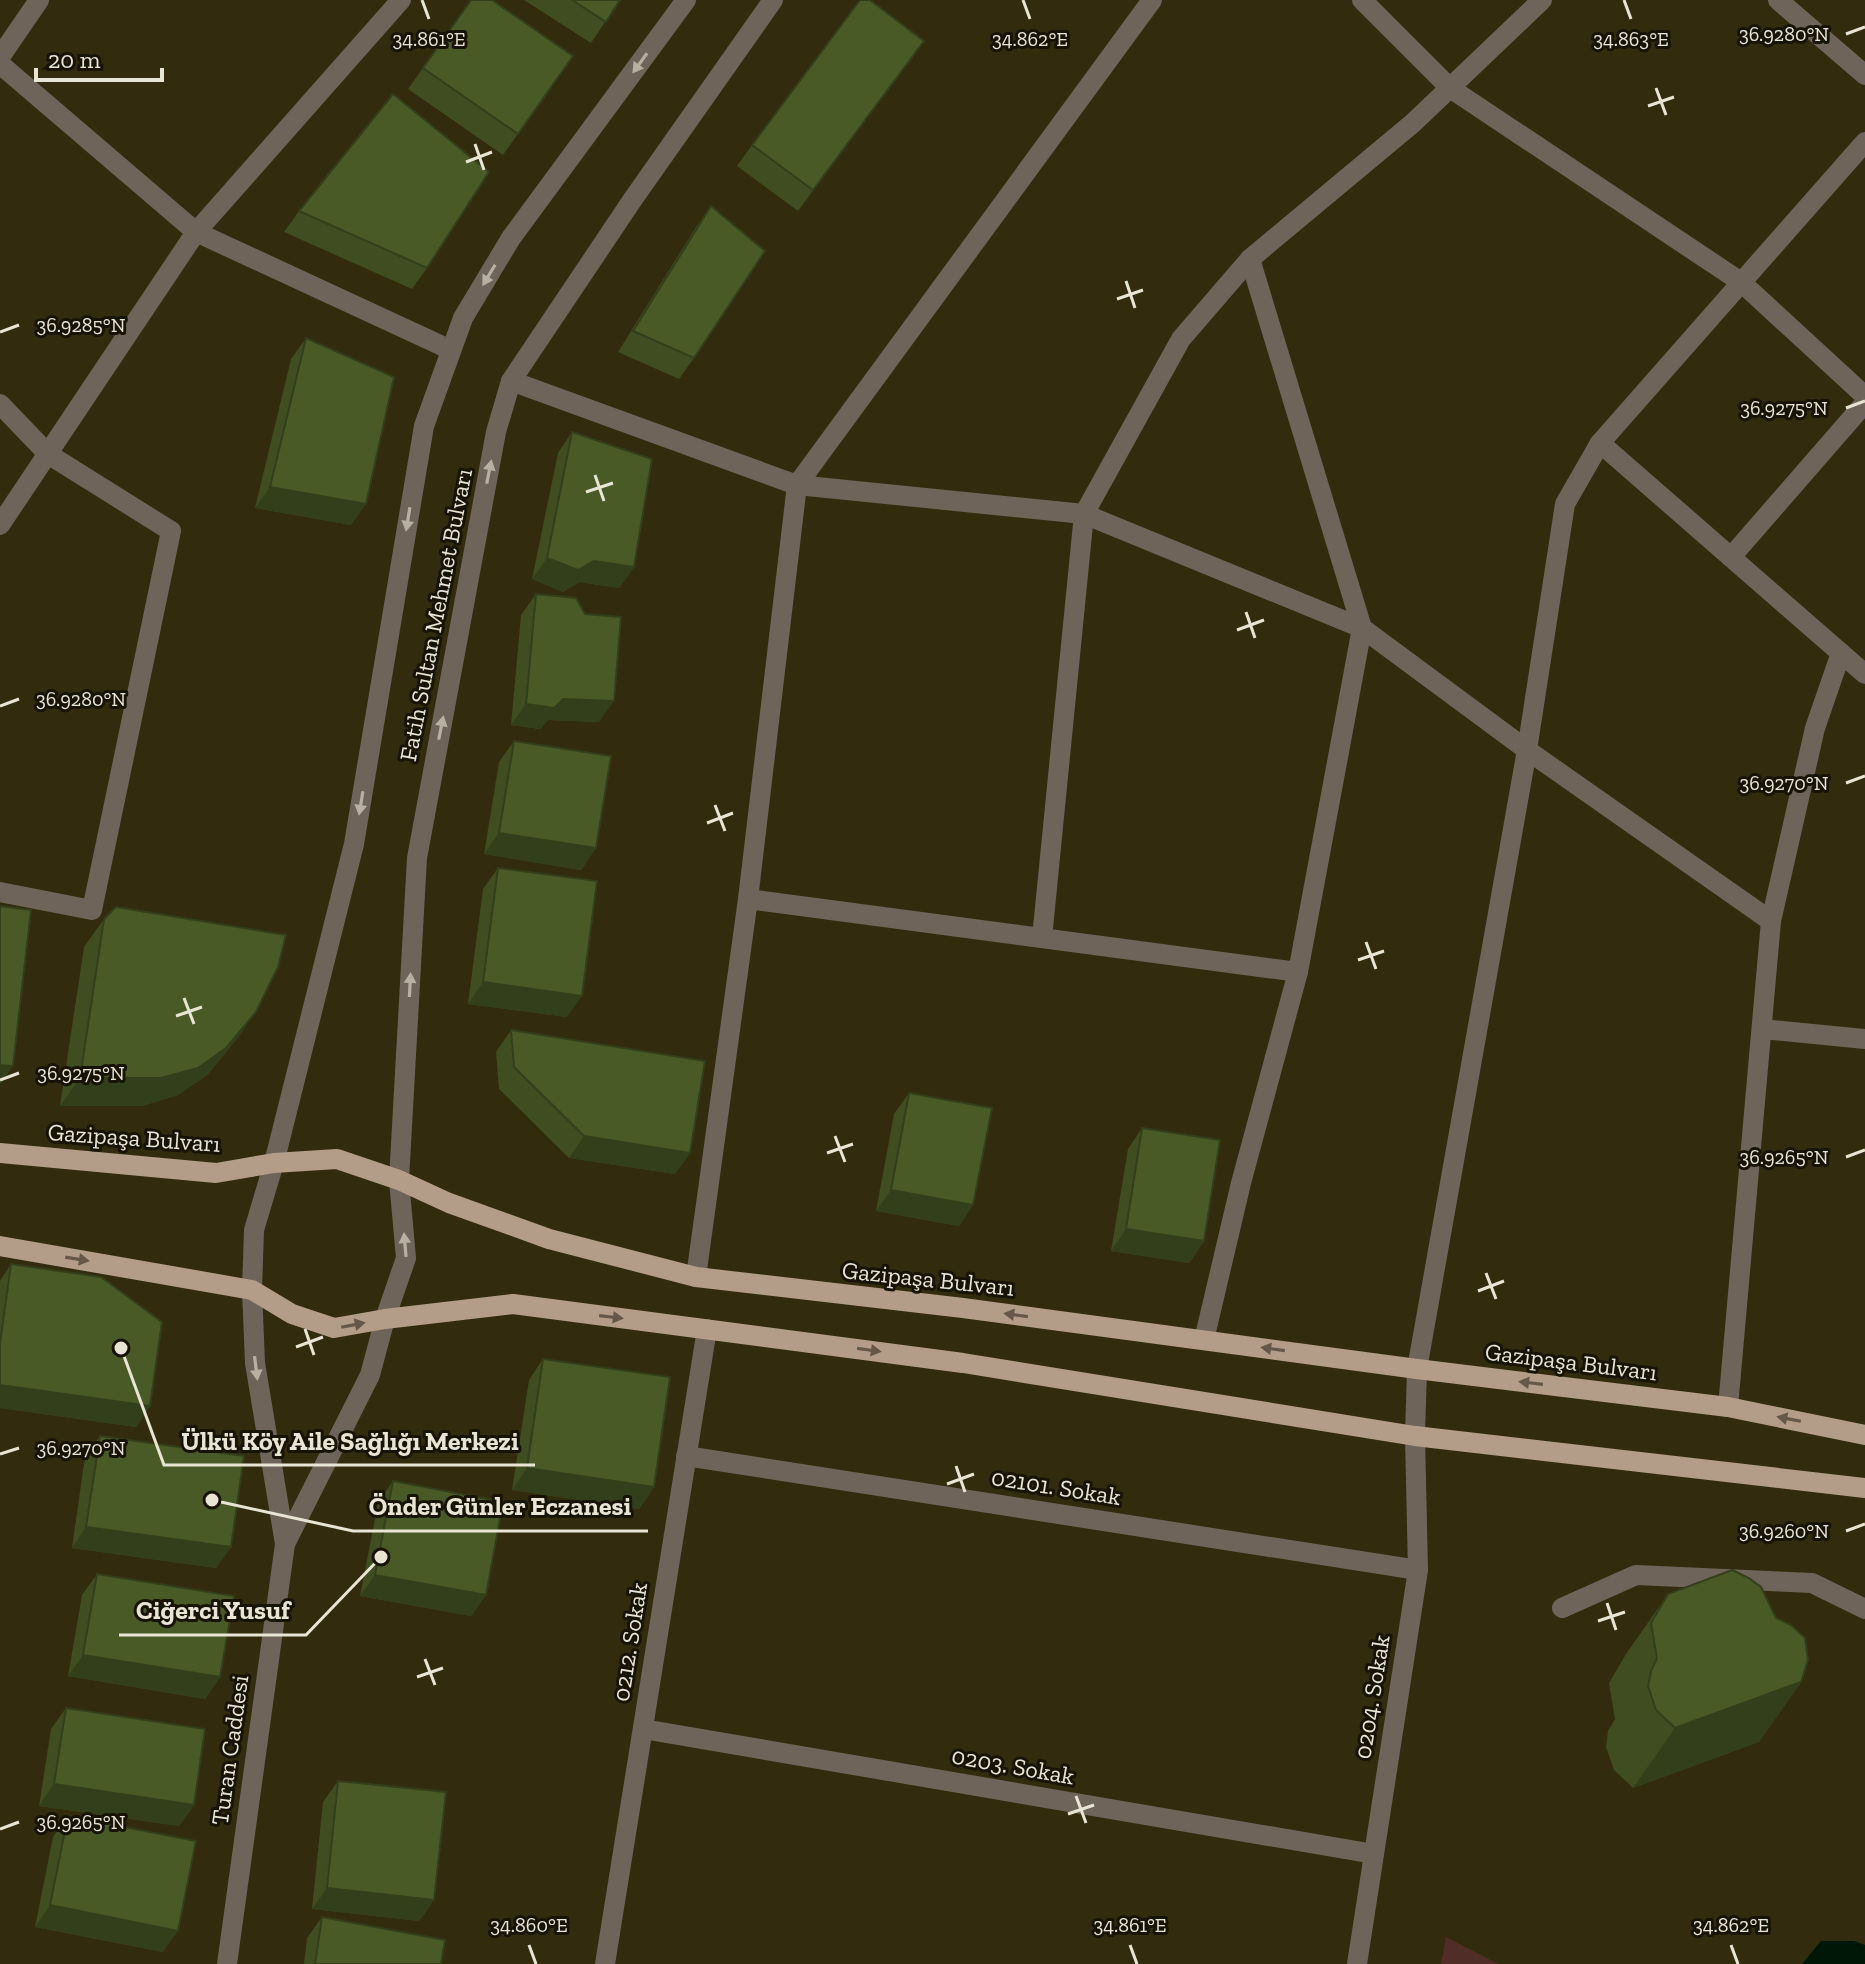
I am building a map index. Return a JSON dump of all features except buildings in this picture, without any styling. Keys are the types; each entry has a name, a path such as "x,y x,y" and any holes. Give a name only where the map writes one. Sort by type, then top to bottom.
{"main road":[{"name":"Gazipaşa Bulvarı","path":"0,1153 216,1173 274,1163 337,1159 549,1239 696,1277 963,1308 1728,1407 1865,1435"},
{"path":"0,1246 252,1290 292,1314 334,1328 513,1304 963,1363 1415,1436 1865,1488"}],"street":[{"path":"0,57 39,0"},
{"path":"0,525 196,232 401,0"},
{"name":"Fatih Sultan Mehmet Bulvarı","path":"285,1544 255,1363 252,1290 254,1230 274,1163 354,844 424,426 463,318 511,238 686,0"},
{"name":"Fatih Sultan Mehmet Bulvarı","path":"285,1544 370,1375 406,1258 399,1180 417,858 493,447 511,381 773,0"},
{"path":"696,1277 748,899 797,485 1152,0"},
{"path":"1362,0 1450,88 1741,282 1865,396"},
{"path":"1042,938 1084,514 1181,339 1250,259 1413,123 1542,0"},
{"path":"1778,0 1865,75"},
{"path":"0,64 196,232 451,350"},
{"name":"0204. Sokak","path":"1357,1964 1418,1570 1417,1369 1527,750 1565,504 1600,443 1865,142"},
{"path":"1204,1340 1241,1183 1298,972 1362,628 1250,259"},
{"path":"511,381 797,485 1084,514 1362,628 1527,750 1771,921"},
{"path":"1731,557 1865,403"},
{"path":"0,404 48,454 171,531 92,910 0,892"},
{"path":"1600,443 1865,674"},
{"path":"1728,1407 1771,921 1815,728 1841,653"},
{"path":"748,899 1298,972"},
{"path":"1762,1029 1865,1039"},
{"name":"0212. Sokak","path":"605,1964 707,1329"},
{"name":"02101. Sokak","path":"686,1456 1418,1570"},
{"name":"Turan Caddesi","path":"227,1964 285,1544"},
{"path":"1562,1608 1636,1575 1812,1583 1865,1609"},
{"name":"0203. Sokak","path":"643,1729 1374,1854"}],"shaded area":[{"path":"1446,1937 1498,1964 1441,1964"},
{"path":"1821,1941 1854,1941 1865,1945 1865,1964 1802,1964"}],"place":[{"name":"Ülkü Köy Aile Sağlığı Merkezi","path":"121,1348"},
{"name":"Önder Günler Eczanesi","path":"212,1500"},
{"name":"Ciğerci Yusuf","path":"381,1557"}]}
